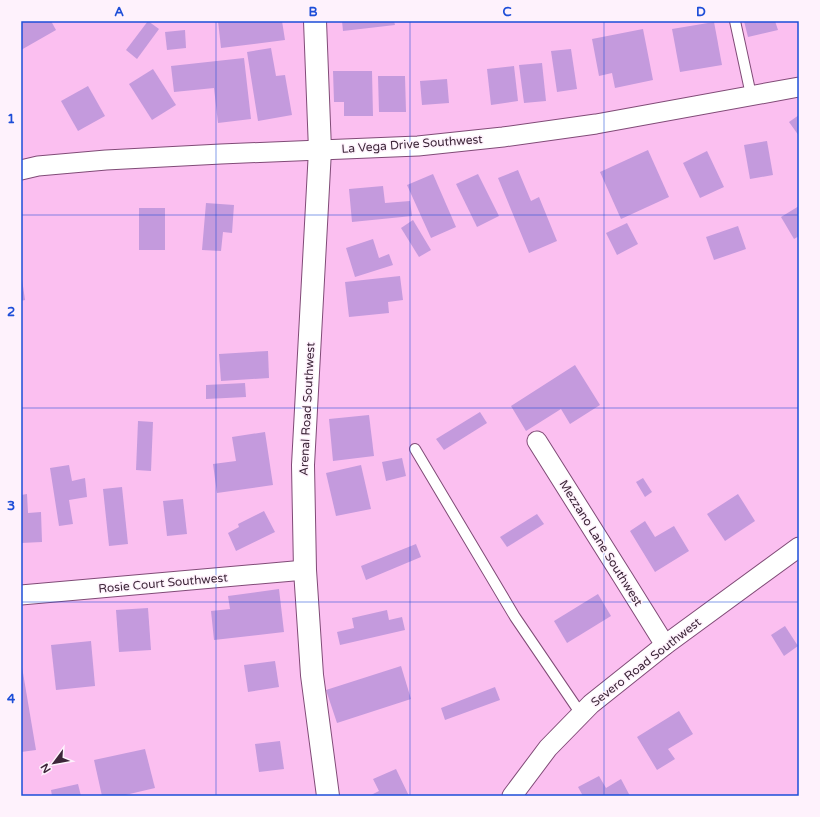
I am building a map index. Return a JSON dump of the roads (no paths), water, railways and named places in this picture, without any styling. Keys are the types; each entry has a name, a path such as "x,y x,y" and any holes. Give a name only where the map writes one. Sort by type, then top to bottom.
{"street":[{"name":"Arenal Road Southwest","path":"315,21 320,150 303,465 305,570 312,675 328,796"},
{"name":"La Vega Drive Southwest","path":"21,170 38,166 106,160 418,146 503,137 596,124 799,87"},
{"name":"Mezzano Lane Southwest","path":"537,441 664,645"},
{"name":"Severo Road Southwest","path":"512,796 548,748 591,704 664,645 799,547"},
{"name":"Rosie Court Southwest","path":"21,595 305,570"}],"lane":[{"path":"735,21 751,95"},
{"path":"415,449 515,617 581,714"}]}
